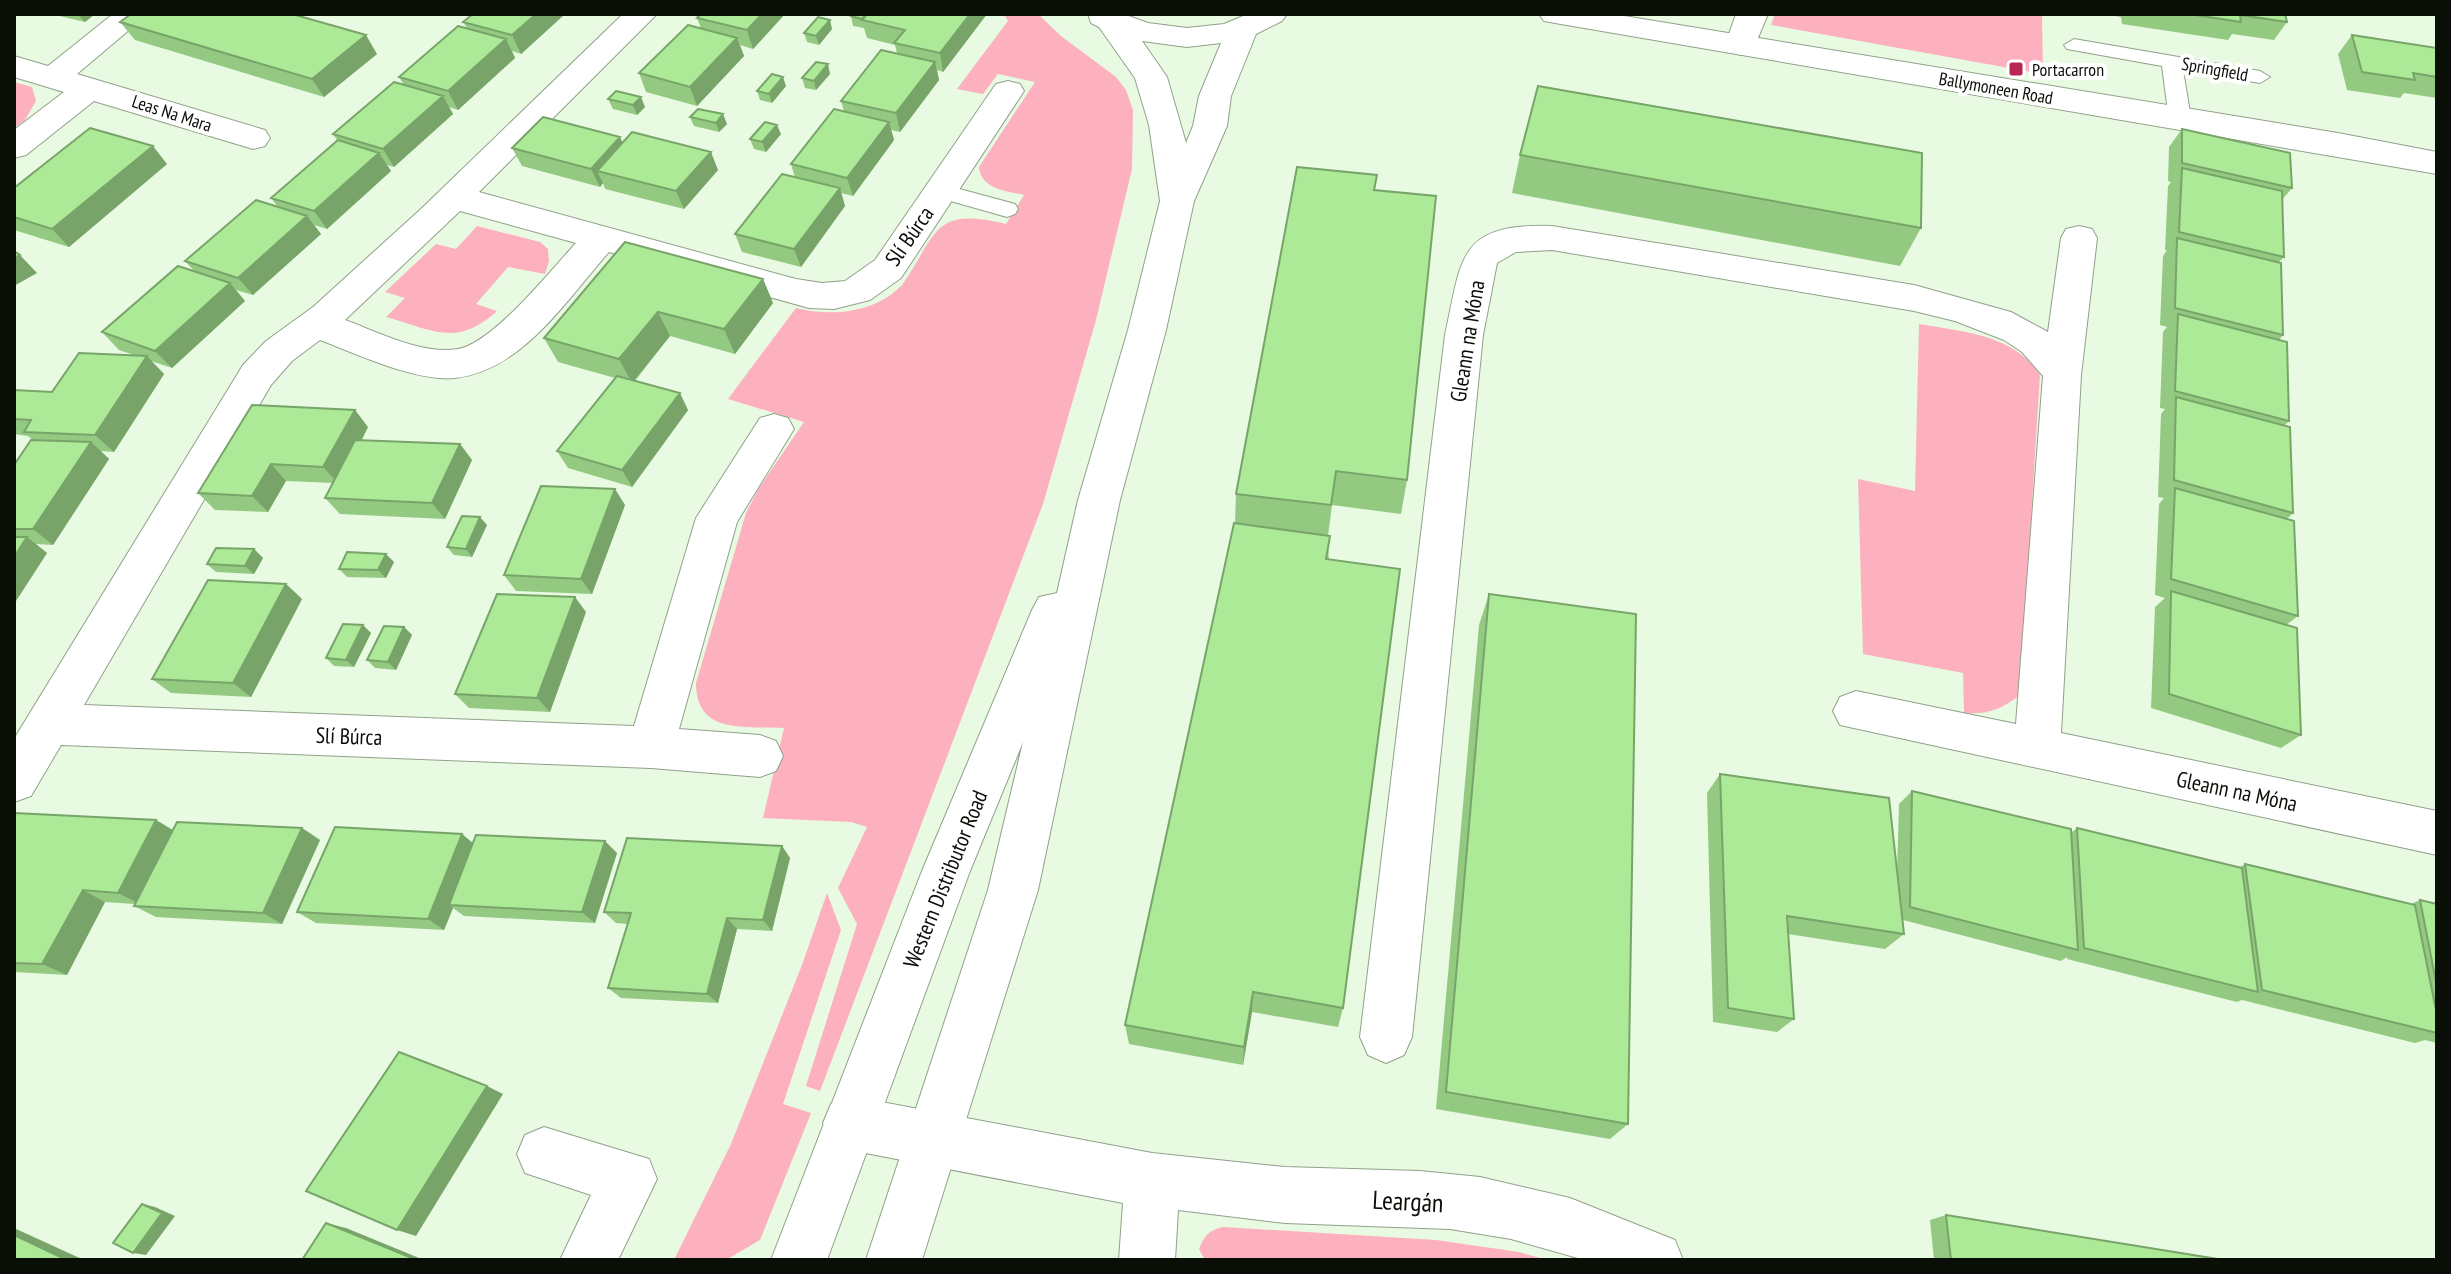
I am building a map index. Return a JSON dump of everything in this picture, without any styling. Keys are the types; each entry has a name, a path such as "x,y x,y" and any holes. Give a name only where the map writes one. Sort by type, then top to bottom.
{"street":[{"path":"54,77 132,14"},
{"path":"14,781 249,385 279,351 315,324 454,197 641,14"},
{"path":"1105,17 1133,30 1171,36 1203,36 1260,20 1297,14"},
{"name":"Ballymoneen Road","path":"1555,14 2437,163"},
{"path":"1741,45 1752,14"},
{"name":"Western Distributor Road","path":"1105,17 1151,77 1166,125 1177,201"},
{"name":"Western Distributor Road","path":"894,1260 1013,890 1099,500 1147,330 1177,201 1210,126 1215,96 1260,20"},
{"name":"Leas Na Mara","path":"14,66 253,138"},
{"path":"14,147 91,87"},
{"name":"Slí Búrca","path":"454,197 818,297 839,296 862,289 882,275 1008,91"},
{"name":"Gleann na Móna","path":"1386,1037 1464,335 1480,258 1489,249 1517,239 1552,238 1914,298 1964,310 2017,331 2054,359 2062,375"},
{"path":"2037,749 2062,375 2079,238"},
{"path":"315,324 433,362 455,365 475,361 510,336 600,239"},
{"path":"651,747 717,518 774,429"},
{"name":"Western Distributor Road","path":"799,1260 946,871 1099,500"},
{"name":"Gleann na Móna","path":"1856,711 2437,833"},
{"name":"Slí Búrca","path":"47,724 651,747 760,756"},
{"name":"Leargán","path":"850,1123 1152,1181 1194,1182 1300,1196 1421,1199 1467,1204 1550,1221 1655,1260"},
{"path":"544,1154 629,1179 588,1260"},
{"path":"1147,1260 1152,1181"}],"lane":[{"name":"Springfield","path":"2074,45 2260,77"},
{"name":"Springfield","path":"2171,61 2180,119"},
{"name":"Slí Búrca","path":"941,191 1007,209"}],"shaded area":[{"path":"1004,14 1038,14 1061,36 1116,77 1126,90 1133,110 1132,169 1096,320 1043,504 820,1091 806,1086 857,924 838,888 867,827 851,822 763,818 784,728 725,724 704,712 698,700 696,683 746,513 759,488 804,422 728,399 796,308 838,312 879,302 902,285 940,228 964,219 1006,224 1024,195 989,184 979,167 1035,82 998,74 983,94 957,89 1008,21"},
{"path":"1775,14 2042,14 2043,74 1771,25"},
{"path":"14,82 32,87 36,101 25,120 14,128"},
{"path":"477,226 540,242 548,249 549,261 545,274 508,267 476,304 497,311 469,329 456,333 431,331 386,317 405,298 385,292 436,244 456,249"},
{"path":"1919,324 1970,333 2002,343 2029,361 2040,375 2020,695 1987,712 1964,713 1963,673 1863,654 1858,479 1915,491"},
{"path":"827,893 841,930 783,1104 811,1113 760,1240 726,1260 674,1260 731,1144"},
{"path":"1223,1227 1436,1240 1519,1252 1547,1260 1204,1258 1199,1249 1203,1240"}],"building":[{"path":"131,14 292,14 366,35 312,79 120,22"},
{"path":"473,14 536,14 512,35 463,22"},
{"path":"701,14 762,14 747,30 697,18"},
{"path":"866,14 862,19 851,16"},
{"path":"867,14 970,14 940,53 894,43 905,30 862,20"},
{"path":"2189,14 2285,14 2287,22 2240,15 2241,22"},
{"path":"818,17 830,20 816,36 804,33"},
{"path":"688,25 737,38 690,87 639,73"},
{"path":"458,26 506,39 448,91 399,77"},
{"path":"2352,35 2437,48 2437,77 2413,73 2415,80 2362,72"},
{"path":"881,50 935,62 896,113 841,101"},
{"path":"816,62 828,64 814,81 802,78"},
{"path":"772,74 783,77 769,94 757,91"},
{"path":"394,82 443,96 383,149 333,134"},
{"path":"1538,86 1922,153 1921,228 1520,155"},
{"path":"616,91 641,97 633,105 608,99"},
{"path":"698,109 723,114 716,123 690,117"},
{"path":"834,109 889,122 847,178 791,164"},
{"path":"543,117 620,137 591,169 512,148"},
{"path":"765,122 777,125 762,142 750,139"},
{"path":"90,128 153,146 52,229 14,217 14,188"},
{"path":"2182,129 2290,153 2292,188 2182,163"},
{"path":"632,132 711,152 676,191 597,171"},
{"path":"338,140 379,153 314,211 271,198"},
{"path":"1297,167 1377,175 1374,190 1436,196 1407,480 1336,471 1331,505 1236,494"},
{"path":"2182,168 2282,191 2284,257 2179,232"},
{"path":"782,174 840,188 794,249 735,234"},
{"path":"256,200 307,216 238,278 185,261"},
{"path":"2177,238 2281,263 2283,335 2175,308"},
{"path":"625,242 763,279 724,329 658,312 619,359 544,338"},
{"path":"178,266 230,283 155,351 102,332"},
{"path":"2178,314 2287,342 2289,421 2175,391"},
{"path":"79,353 147,356 95,435 24,432 31,420 14,419 14,390 52,392"},
{"path":"617,376 680,393 622,470 557,451"},
{"path":"2176,397 2290,427 2293,513 2174,480"},
{"path":"252,405 355,410 323,467 271,464 252,496 198,493"},
{"path":"31,440 91,442 33,529 14,529 14,465"},
{"path":"355,440 460,444 432,503 325,498"},
{"path":"541,486 615,489 581,579 504,575"},
{"path":"2175,488 2294,521 2298,616 2171,579"},
{"path":"462,516 480,517 466,549 447,547"},
{"path":"1234,523 1330,536 1326,559 1400,569 1343,1008 1253,992 1244,1047 1125,1025"},
{"path":"14,537 27,537 14,557"},
{"path":"216,548 254,549 245,566 207,564"},
{"path":"347,552 386,554 378,570 339,569"},
{"path":"208,580 286,584 233,683 152,679"},
{"path":"2171,591 2297,628 2301,735 2169,694"},
{"path":"497,594 575,597 537,698 455,694"},
{"path":"1489,594 1636,614 1628,1124 1446,1092"},
{"path":"343,624 363,625 346,660 326,658"},
{"path":"384,626 404,627 388,662 367,660"},
{"path":"1720,774 1889,798 1904,934 1787,916 1794,1019 1728,1008"},
{"path":"1912,791 2071,829 2078,950 1910,907"},
{"path":"14,813 156,820 118,893 83,890 42,964 14,963"},
{"path":"177,822 302,828 263,913 134,906"},
{"path":"335,827 462,834 428,919 297,912"},
{"path":"2077,828 2242,868 2258,992 2084,948"},
{"path":"476,835 605,841 582,912 449,905"},
{"path":"627,838 782,846 763,920 727,918 707,994 608,988 631,913 604,912"},
{"path":"2245,864 2415,905 2437,1015 2437,1033 2262,990"},
{"path":"2420,900 2437,904 2437,987"},
{"path":"399,1052 487,1086 397,1230 306,1191"},
{"path":"142,1204 162,1213 133,1253 113,1243"},
{"path":"1946,1215 2224,1260 1951,1260"},
{"path":"326,1223 417,1260 302,1260"},
{"path":"14,1235 67,1260 14,1260"}],"place":[{"name":"Portacarron","path":"2016,69"}]}
